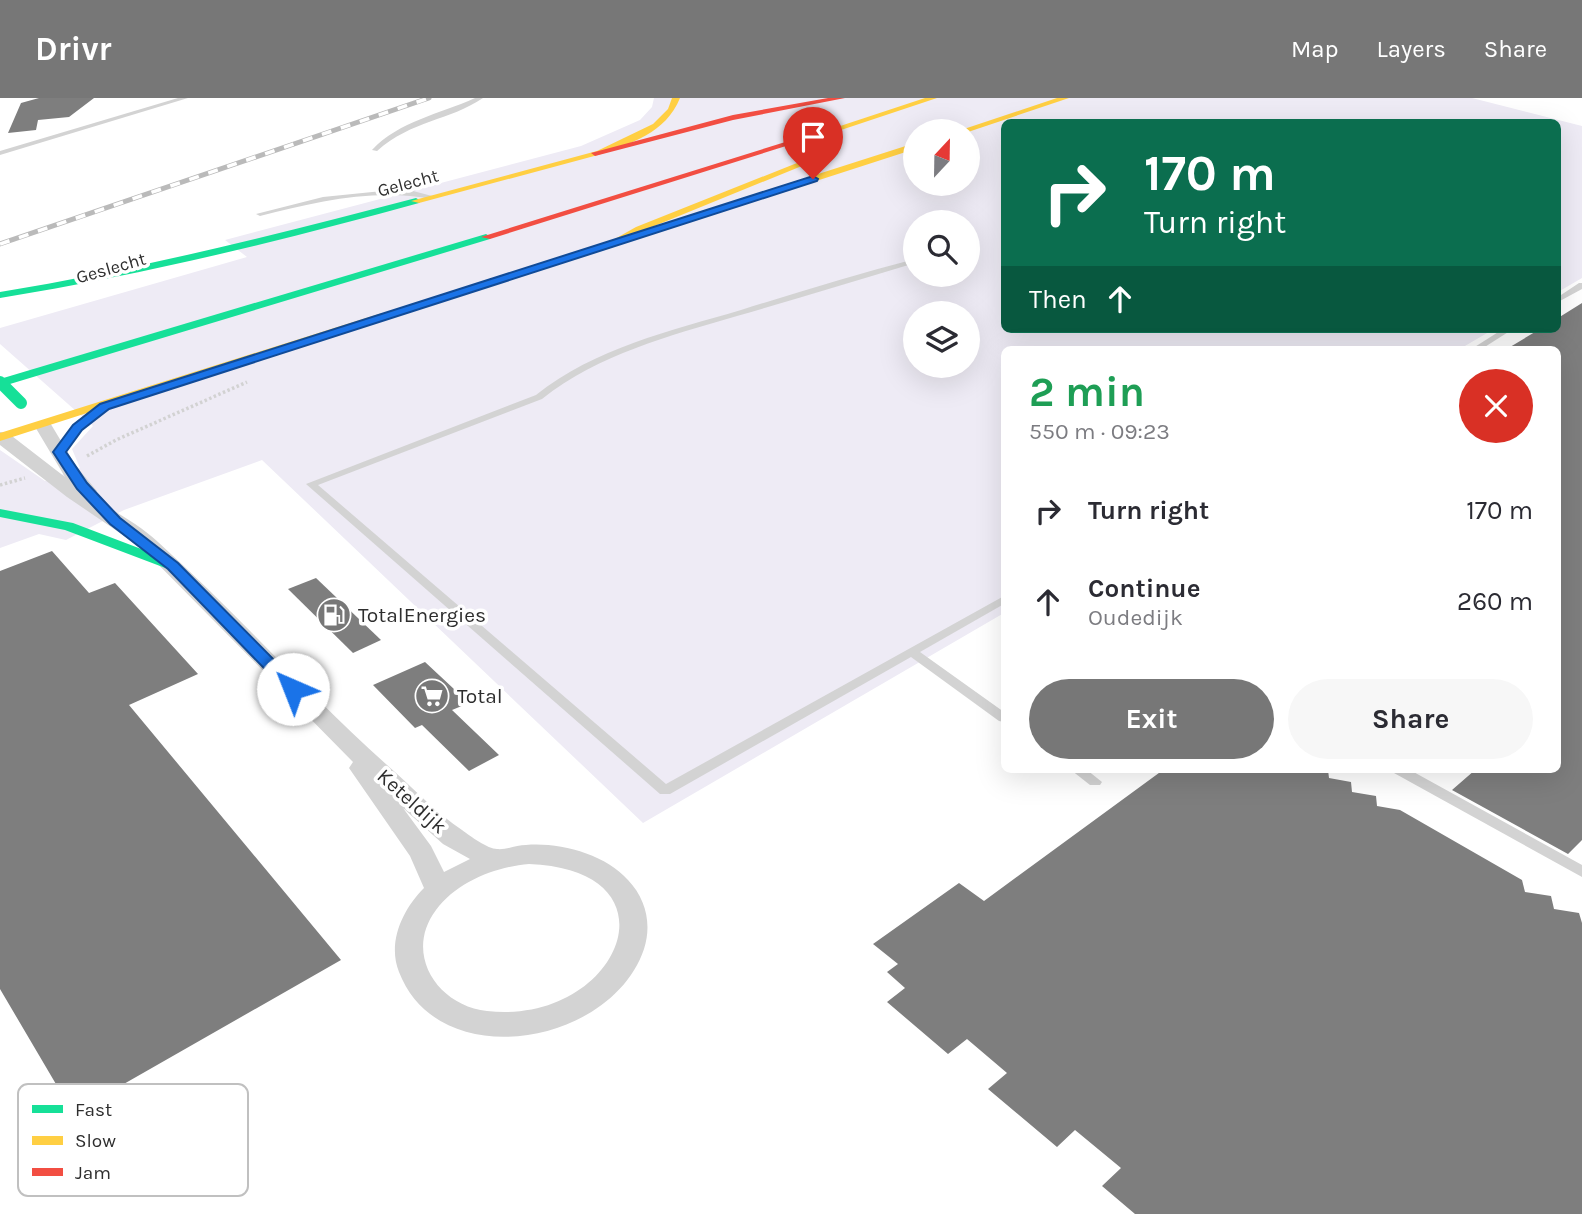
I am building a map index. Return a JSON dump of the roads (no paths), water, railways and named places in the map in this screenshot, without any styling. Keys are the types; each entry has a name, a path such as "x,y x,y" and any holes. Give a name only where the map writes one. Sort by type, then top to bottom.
{"main road":[{"path":"594,153 638,136 660,123 674,108 676,98"},
{"path":"594,153 733,118 841,98"},
{"path":"0,368 901,98"},
{"path":"43,425 0,382 671,181 933,98"},
{"path":"980,125 1065,98"},
{"path":"884,131 953,103"},
{"path":"0,437 903,150"},
{"name":"Gelecht","path":"232,251 594,153"},
{"path":"609,245 639,229 820,157"},
{"path":"0,295 87,282 232,251"},
{"name":"Geslecht","path":"64,301 211,260 232,251"},
{"path":"60,452 78,428 104,406"},
{"path":"0,513 68,526 173,566"}],"street":[{"name":"Keteldijk","path":"43,425 82,486 115,521"},
{"name":"Keteldijk","path":"0,437 11,448 115,521 173,566 337,734 452,837 493,860"},
{"name":"Keteldijk","path":"337,734 422,853 439,890"},
{"path":"528,854 563,856 594,867 618,885 631,909 634,937 623,966 601,992 568,1012 529,1024 489,1025 453,1015 426,996 410,971 408,943 418,915 439,890 464,872 493,860 528,854"}],"lane":[{"path":"0,153 185,98"},
{"path":"375,150 385,139 401,130 480,98"},
{"path":"260,214 315,200 410,190 432,197"},
{"path":"903,265 680,331 583,366 559,379 539,397 311,484 665,790 811,711 835,693 1001,601"},
{"path":"1561,298 1582,285"},
{"path":"1481,346 1502,333"},
{"path":"911,651 1001,716"},
{"path":"1082,773 1096,782"},
{"path":"1404,773 1582,872"}],"railway":[{"path":"0,244 429,98"}],"place":[{"name":"TotalEnergies","path":"334,615"},
{"name":"Total","path":"432,696"}]}
